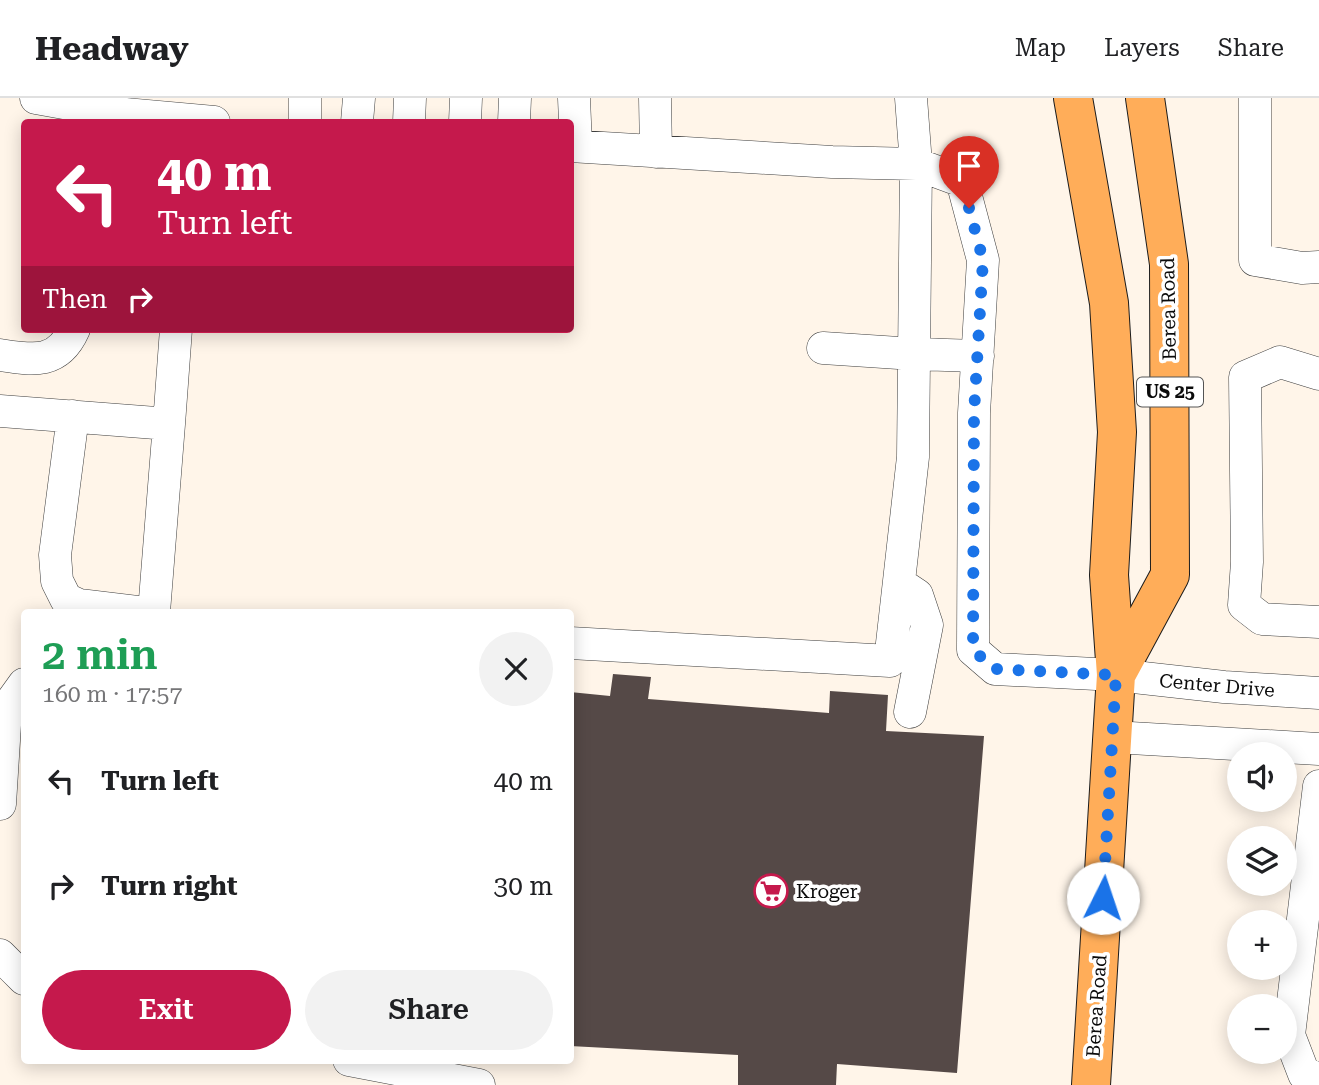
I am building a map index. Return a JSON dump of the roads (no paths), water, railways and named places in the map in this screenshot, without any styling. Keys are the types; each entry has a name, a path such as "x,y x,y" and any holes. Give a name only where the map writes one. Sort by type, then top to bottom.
{"main road":[{"name":"Berea Road","path":"1073,98 1109,303 1117,432 1110,575 1116,675 1091,1085"},
{"name":"Berea Road","path":"1116,675 1170,575 1169,264 1145,98"}],"street":[{"path":"36,98 78,114 203,116"},
{"path":"305,98 305,119"},
{"path":"357,119 359,98"},
{"path":"409,119 410,98"},
{"path":"465,119 466,98"},
{"path":"514,119 515,98"},
{"path":"574,98 574,119"},
{"path":"654,98 656,152"},
{"path":"574,643 890,661 913,457 916,164 911,98"},
{"path":"1255,98 1255,260 1302,268 1319,267"},
{"path":"574,146 832,162 916,164 962,181 983,260 978,356 823,348"},
{"path":"0,355 46,359 67,342 72,333"},
{"path":"153,609 176,333"},
{"name":"Center Drive","path":"978,356 974,413 973,650 995,669 1116,675 1224,687 1319,692"},
{"path":"1319,374 1280,362 1245,377 1247,562 1244,605 1262,619 1319,622"},
{"path":"0,411 169,424"},
{"path":"73,416 55,555 57,581 63,606 112,609"},
{"path":"899,583 917,595 927,625 910,712"},
{"path":"0,804 3,709 21,688"},
{"path":"1113,737 1319,749"},
{"path":"1319,786 1312,904 1289,1035 1304,1074 1319,1078"},
{"path":"0,955 21,976"},
{"path":"370,1064 479,1085"}],"place":[{"name":"Kroger","path":"771,891"}]}
